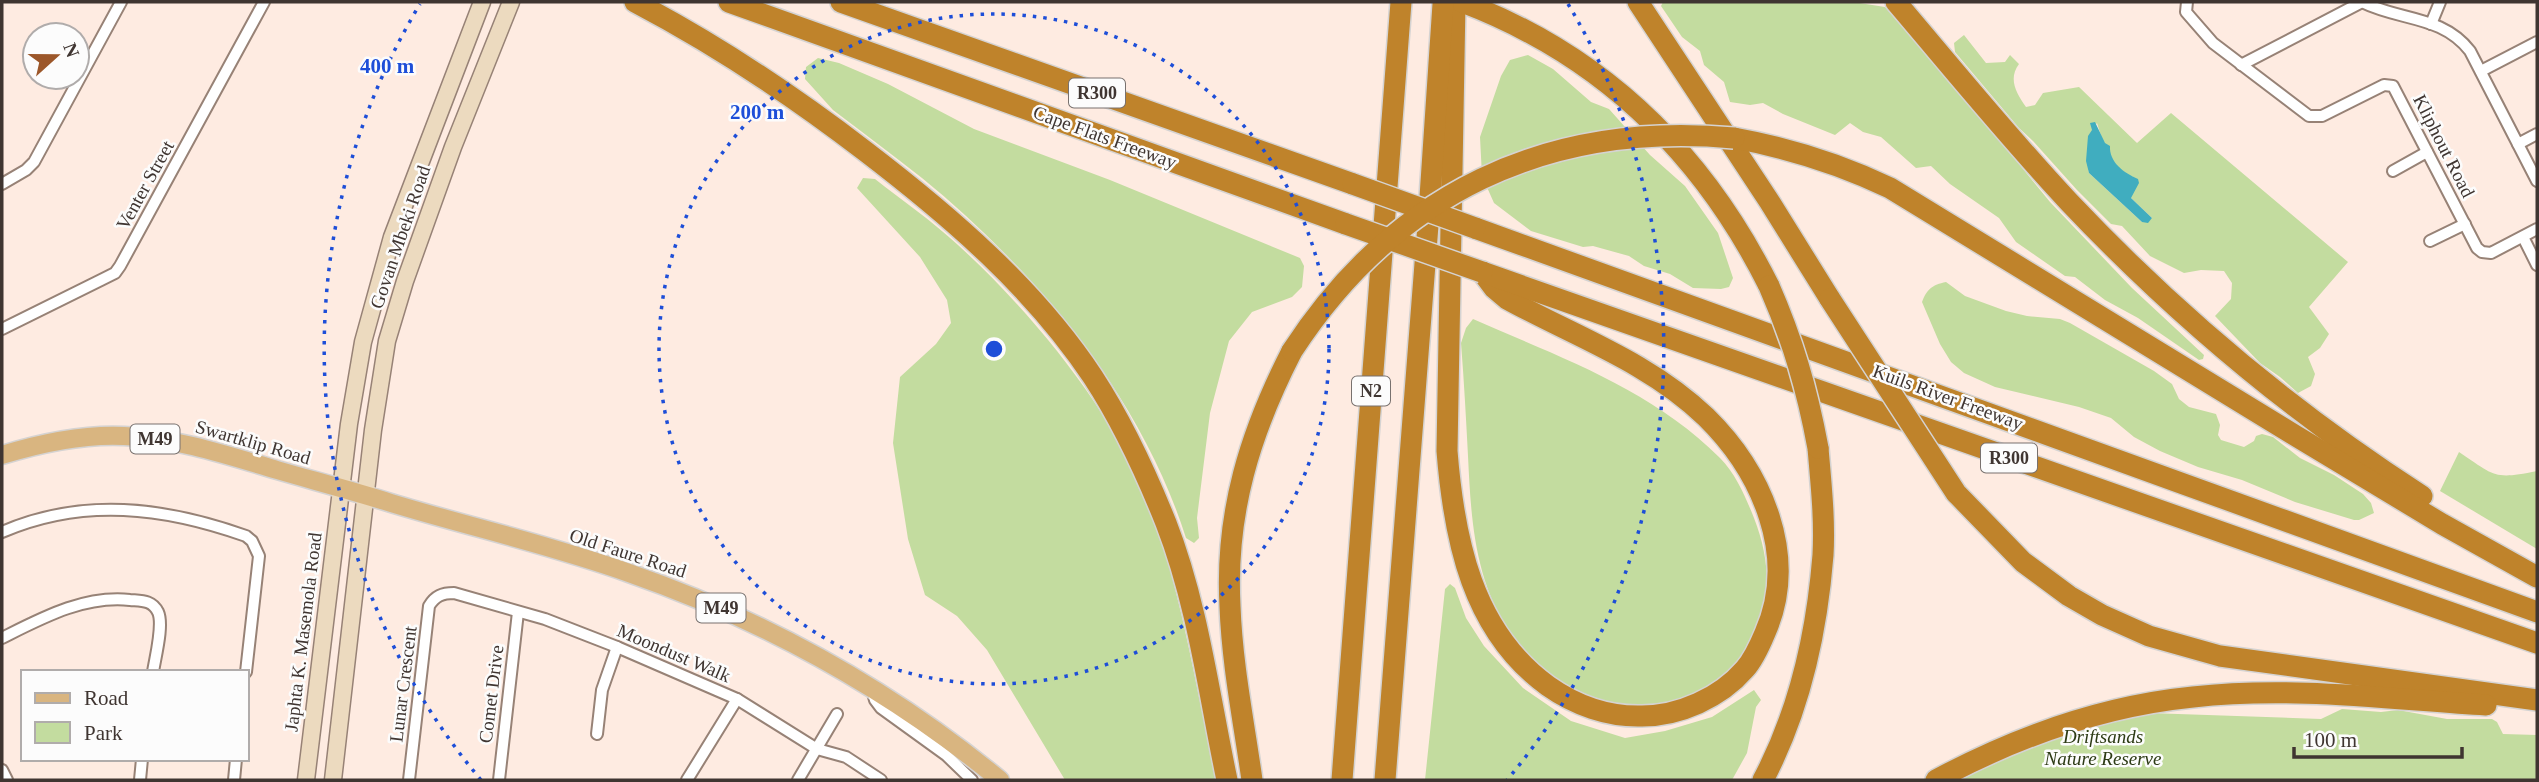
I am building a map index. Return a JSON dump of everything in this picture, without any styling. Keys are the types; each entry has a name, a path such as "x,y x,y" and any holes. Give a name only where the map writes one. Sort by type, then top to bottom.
{"highway":[{"path":"635,2 743,63 792,96 920,193 995,262 1065,339 1093,377 1121,424 1168,527 1194,617 1227,780"},
{"name":"Cape Flats Freeway","path":"729,2 1482,272"},
{"name":"Cape Flats Freeway","path":"841,2 1475,228"},
{"name":"N2","path":"1342,780 1401,2"},
{"name":"N2","path":"1385,780 1443,2"},
{"path":"1455,2 1447,451 1451,500 1460,548 1472,586 1488,620 1517,659 1540,680 1574,702 1606,713 1628,716 1666,714 1702,702 1745,670 1758,649 1774,610 1779,562 1774,532 1766,504 1749,470 1726,439 1685,399 1611,351 1507,299 1482,272"},
{"path":"1462,2 1502,17 1577,60 1637,107 1666,136 1691,163 1733,220 1769,286 1798,359 1818,449 1823,507 1823,554 1814,624 1800,689 1763,780"},
{"path":"1638,2 1956,493 2023,562 2069,596 2102,615 2149,636 2220,656 2537,700"},
{"path":"1896,2 2069,202 2130,264 2220,346 2287,402 2375,466 2537,566"},
{"path":"1252,780 1230,606 1230,549 1237,497 1251,443 1266,404 1292,351 1331,296 1360,263 1391,236 1455,192 1524,160 1599,141 1674,134 1734,138 1772,145 1853,170 1890,188 2442,524 2537,577"},
{"name":"Kuils River Freeway","path":"1475,228 2537,612"},
{"name":"Kuils River Freeway","path":"1482,272 2537,643"},
{"path":"1936,780 1982,757 2050,729 2096,714 2191,697 2275,693 2537,708"}],"main road":[{"name":"Govan Mbeki Road","path":"341,488 363,342 378,279 391,237 482,2"},
{"name":"Govan Mbeki Road","path":"367,496 373,430 387,341 405,281 453,147 511,2"},
{"name":"Swartklip Road","path":"2,455 68,439 146,437 215,451 367,496"},
{"name":"Japhta K. Masemola Road","path":"306,780 341,488"},
{"name":"Old Faure Road","path":"367,496 615,568 678,591 779,635 872,688 962,750 1000,780"},
{"path":"333,780 367,496"}],"street":[{"path":"2,184 34,162 121,2"},
{"name":"Venter Street","path":"2,329 115,273 264,2"},
{"name":"Kliphout Road","path":"2187,2 2185,9 2188,15 2213,43 2312,117 2322,116 2384,85 2393,86 2477,248 2485,254 2537,229"},
{"path":"2241,65 2362,2 2431,24 2457,35 2470,51 2537,181"},
{"path":"2431,24 2440,2"},
{"path":"2481,71 2537,42"},
{"path":"2518,144 2537,134"},
{"path":"2393,171 2427,152"},
{"path":"2430,241 2465,224"},
{"path":"2523,237 2537,265"},
{"path":"2,532 19,524 56,515 131,509 157,511 246,536 253,541 259,556 247,670"},
{"name":"Moondust Walk","path":"438,596 454,593 545,619 617,647 737,699 817,749 846,757 881,780"},
{"name":"Lunar Crescent","path":"410,780 429,606 438,596"},
{"path":"2,638 66,608 111,599 147,601 153,605 160,618 153,670"},
{"name":"Comet Drive","path":"499,780 518,612"},
{"path":"597,734 602,690 617,647"},
{"path":"872,688 875,700 881,708 946,755 972,780"},
{"path":"687,780 737,699"},
{"path":"798,780 837,714"},
{"path":"140,780 142,761"},
{"path":"234,780 236,761"},
{"path":"2,770 7,780"}],"green space":[{"path":"1663,2 1853,2 1885,7 2050,202 2132,288 2204,355 2203,359 2199,360 2138,318 2105,300 2075,277 2065,276 2016,242 1999,218 1950,184 1931,166 1916,168 1881,137 1863,132 1850,123 1835,135 1763,103 1750,105 1730,102 1724,82 1704,65 1700,51 1682,37 1661,6"},
{"path":"1964,35 1986,63 2005,62 2010,55 2019,64 2014,81 2016,91 2026,107 2035,105 2043,93 2079,87 2137,143 2171,113 2348,262 2309,307 2329,334 2320,348 2308,357 2315,374 2311,386 2298,393 2260,363 2215,316 2231,299 2232,283 2224,271 2201,270 2184,273 2150,256 2122,226 2111,224 2019,128 1955,52 1954,43","holes":["2097,123 2105,147 2114,162 2133,177 2131,198 2152,218 2142,222 2089,173 2089,141"]},
{"path":"1528,55 1553,69 1591,102 1609,109 1650,155 1685,186 1718,233 1733,278 1729,287 1693,288 1670,274 1644,266 1629,256 1593,246 1583,247 1531,231 1494,203 1482,176 1480,137 1501,76 1510,60"},
{"path":"818,58 839,63 888,84 974,129 1110,180 1300,258 1304,266 1302,287 1292,297 1252,312 1229,341 1210,413 1197,518 1199,538 1194,543 1186,538 1142,435 1113,386 1080,340 1044,295 964,214 833,110 805,79 806,67"},
{"path":"863,178 875,179 948,236 1018,305 1075,375 1124,450 1143,489 1167,559 1216,780 1065,780 987,650 957,616 925,595 908,539 893,443 900,377 936,344 951,323 947,300 920,257 857,188"},
{"path":"1946,282 1965,296 2006,311 2070,323 2154,371 2172,384 2179,399 2189,407 2216,414 2221,440 2244,447 2254,441 2256,436 2262,434 2273,437 2300,458 2334,475 2363,494 2371,503 2374,513 2354,520 2295,502 2160,451 2134,437 2111,418 2079,407 1995,387 1964,373 1951,362 1940,344 1922,302 1931,288"},
{"path":"1473,319 1603,377 1664,412 1720,458 1736,479 1754,518 1767,579 1758,629 1731,669 1692,695 1646,706 1596,700 1549,676 1509,632 1488,590 1476,547 1473,524 1461,343 1466,328"},
{"path":"2459,452 2495,474 2511,475 2537,471 2537,549 2440,491"},
{"path":"1450,584 1455,588 1466,618 1484,646 1523,688 1571,721 1625,738 1665,731 1712,717 1754,690 1761,700 1756,707 1747,753 1732,780 1425,780 1445,589"},
{"name":"Driftsands Nature Reserve","path":"2342,709 2381,712 2398,710 2447,719 2492,719 2497,722 2503,734 2537,735 2537,780 1944,780 2090,711 2321,719"}],"water":[{"path":"2095,122 2105,143 2110,146 2115,162 2138,179 2139,183 2131,198 2152,218 2148,223 2142,222 2089,173 2086,161 2088,136 2092,130 2090,123"}]}
